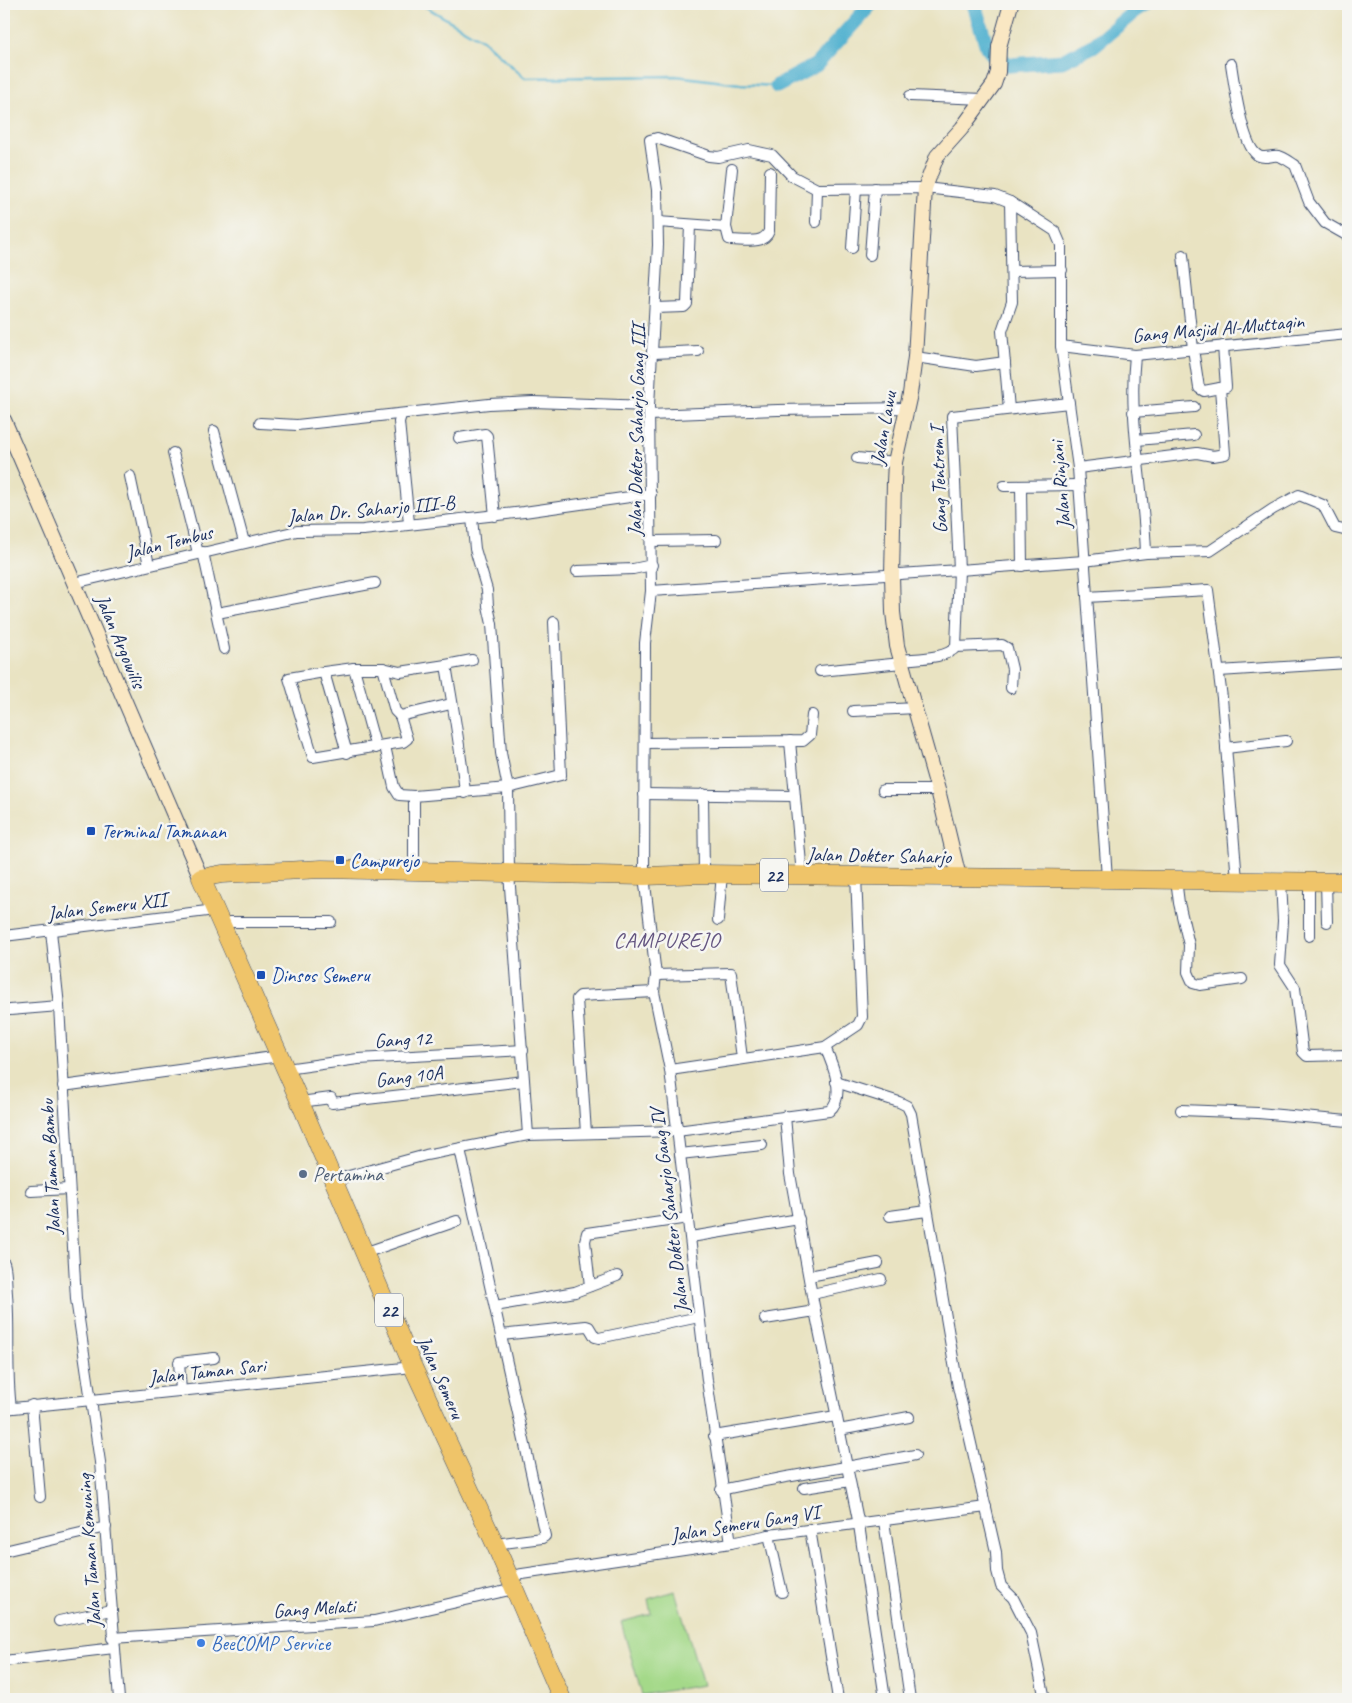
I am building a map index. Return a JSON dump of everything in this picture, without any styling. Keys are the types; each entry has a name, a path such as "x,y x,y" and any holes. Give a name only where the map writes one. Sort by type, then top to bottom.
{"highway":[{"name":"Jalan Dokter Saharjo","path":"201,878 222,874 322,869 644,876 722,874 1348,882"},
{"name":"Jalan Semeru","path":"201,878 334,1180 413,1367 496,1544 562,1699"}],"street":[{"name":"Jalan Lawu","path":"959,877 917,708 902,662 893,612 895,462 907,408 915,357 925,188 937,156 984,99 998,72 999,47 1011,4"},
{"path":"1231,64 1240,111 1250,146 1257,155 1266,158 1277,156 1295,165 1309,202 1325,223 1348,236"},
{"path":"910,96 984,99"},
{"name":"Jalan Dokter Saharjo Gang III","path":"644,876 646,643 652,564 649,410 654,353 658,222 657,190 650,140 653,138 718,157 743,150 772,155 792,176 817,189"},
{"path":"732,169 726,227 731,240 762,240 766,237 769,231 770,172"},
{"path":"870,255 875,188"},
{"name":"Jalan Rinjani","path":"817,189 925,188 995,196 1010,202 1055,231 1059,237 1062,270 1061,346 1078,468 1107,878"},
{"path":"816,222 817,189"},
{"path":"852,248 856,189"},
{"path":"1009,409 1002,331 1012,302 1010,202"},
{"path":"658,222 726,227"},
{"path":"655,308 684,308 687,304 690,225"},
{"path":"1184,255 1192,348 1200,388 1204,390 1226,387 1223,346"},
{"path":"1012,271 1062,270"},
{"name":"Gang Masjid Al-Muttaqin","path":"1061,346 1134,355 1348,334"},
{"path":"654,353 698,351"},
{"path":"1134,355 1133,412 1139,460 1146,553"},
{"path":"915,357 976,366 1005,362"},
{"path":"1078,468 1197,453 1213,456 1225,454 1220,388"},
{"path":"260,423 297,425 489,404 533,402 649,410 907,408"},
{"name":"Gang Tentrem I","path":"958,570 952,419 954,415 1069,403"},
{"path":"1133,412 1194,408"},
{"path":"401,415 399,422 409,523"},
{"name":"Jalan Argowilis","path":"4,420 201,878"},
{"path":"214,431 244,542"},
{"path":"458,438 485,434 487,436 495,516"},
{"path":"1137,440 1194,435"},
{"path":"173,453 217,614 224,649"},
{"path":"857,458 895,462"},
{"path":"130,476 149,565"},
{"path":"1004,486 1079,485"},
{"path":"1021,486 1022,566"},
{"name":"Jalan Dr. Saharjo III-B","path":"273,536 297,531 363,530 409,523 495,516 651,494"},
{"path":"651,591 1022,566 1146,553 1210,551 1273,508 1299,495 1323,505 1335,528 1348,531"},
{"path":"472,518 475,549 487,590 492,624 501,752 508,788 509,873 528,1135"},
{"name":"Jalan Tembus","path":"74,583 273,536"},
{"path":"652,541 716,540"},
{"path":"577,571 633,569 652,564"},
{"path":"820,671 902,662 953,651 956,646 958,570"},
{"path":"217,614 375,583"},
{"path":"1088,597 1208,590 1226,748 1238,880"},
{"path":"354,668 394,787 399,795 465,793 508,788 559,776 562,772 554,622"},
{"path":"956,646 1002,645 1007,648 1012,668 1011,688"},
{"path":"383,668 395,711 400,716 407,739 404,742 380,747 313,757 288,678 354,668 383,668 404,672 472,660"},
{"path":"1218,671 1348,663"},
{"path":"446,665 451,704 460,743 465,793"},
{"path":"324,672 347,753"},
{"path":"400,716 451,704"},
{"path":"853,711 917,708"},
{"path":"645,743 803,741 808,738 812,715"},
{"path":"790,741 802,875"},
{"path":"1226,748 1286,741"},
{"path":"883,790 938,790"},
{"path":"644,794 794,796"},
{"path":"703,794 704,874"},
{"path":"414,796 414,871"},
{"path":"718,920 722,874"},
{"name":"Jalan Dokter Saharjo Gang IV","path":"644,876 656,975 654,992 670,1070 714,1436 731,1543"},
{"path":"670,1070 825,1047 861,1021 856,876"},
{"path":"1176,879 1179,903 1189,945 1189,978 1193,983 1200,985 1242,979"},
{"path":"1281,880 1283,921 1280,965 1294,988 1303,1052 1306,1056 1313,1057 1348,1055"},
{"path":"1309,881 1309,936"},
{"path":"1326,881 1327,922"},
{"name":"Jalan Semeru XII","path":"4,936 218,916 332,922"},
{"name":"Jalan Taman Bambu","path":"51,931 59,1006 76,1299 92,1400"},
{"path":"656,975 731,973 742,1058"},
{"path":"586,1133 577,999 580,996 654,992"},
{"path":"10,1010 59,1006"},
{"path":"334,1180 460,1149 528,1135 678,1131 829,1111 834,1106 836,1099 836,1082 834,1067 825,1047"},
{"name":"Gang 12","path":"63,1086 283,1063 523,1050"},
{"name":"Gang 10A","path":"300,1102 331,1098 332,1103 524,1081"},
{"path":"836,1082 907,1106 911,1114 958,1387 996,1552 998,1578 1001,1586 1013,1598 1031,1633 1045,1699"},
{"path":"1181,1110 1258,1113 1348,1121"},
{"path":"785,1116 788,1160 815,1311 859,1525 885,1699"},
{"path":"680,1154 762,1145"},
{"path":"460,1149 545,1536 496,1544"},
{"path":"31,1191 69,1189"},
{"path":"890,1216 927,1211"},
{"path":"590,1286 585,1241 587,1232 688,1218"},
{"path":"691,1237 799,1219"},
{"path":"364,1253 457,1221"},
{"path":"809,1276 878,1262"},
{"path":"4,1263 10,1350 7,1367 7,1408"},
{"path":"495,1306 575,1292 617,1276"},
{"path":"812,1294 881,1279"},
{"path":"765,1319 815,1311"},
{"path":"501,1335 586,1326 589,1327 595,1337 599,1338 700,1317"},
{"path":"181,1392 179,1362 214,1358"},
{"name":"Jalan Taman Sari","path":"7,1408 181,1392 413,1367"},
{"name":"Jalan Taman Kemuning","path":"92,1400 106,1527 113,1643 119,1699"},
{"path":"32,1406 40,1496"},
{"path":"714,1436 836,1416"},
{"path":"839,1430 909,1417"},
{"path":"722,1490 776,1477 847,1468 915,1455"},
{"path":"804,1488 850,1481"},
{"name":"Jalan Semeru Gang VI","path":"512,1582 769,1535 859,1525 986,1507"},
{"path":"884,1521 910,1699"},
{"path":"4,1551 106,1527"},
{"path":"810,1529 838,1699"},
{"path":"769,1535 782,1592"},
{"name":"Gang Melati","path":"4,1661 113,1643 374,1622 512,1582"},
{"path":"59,1621 111,1610"}],"green space":[{"path":"675,1591 703,1685 642,1695 621,1622 651,1614 648,1599"}],"waterway":[{"path":"421,4 484,41 525,78 676,76 740,84 777,86"},
{"path":"777,86 816,65 871,4"},
{"path":"974,4 987,47 995,57 1010,65 1062,61 1093,46 1146,4"}],"place":[{"name":"Terminal Tamanan","path":"91,831"},
{"name":"Campurejo","path":"340,860"},
{"name":"Dinsos Semeru","path":"261,975"},
{"name":"Pertamina","path":"303,1174"},
{"name":"BeeCOMP Service","path":"201,1643"}],"district":[{"name":"CAMPUREJO","path":"667,939"}]}
